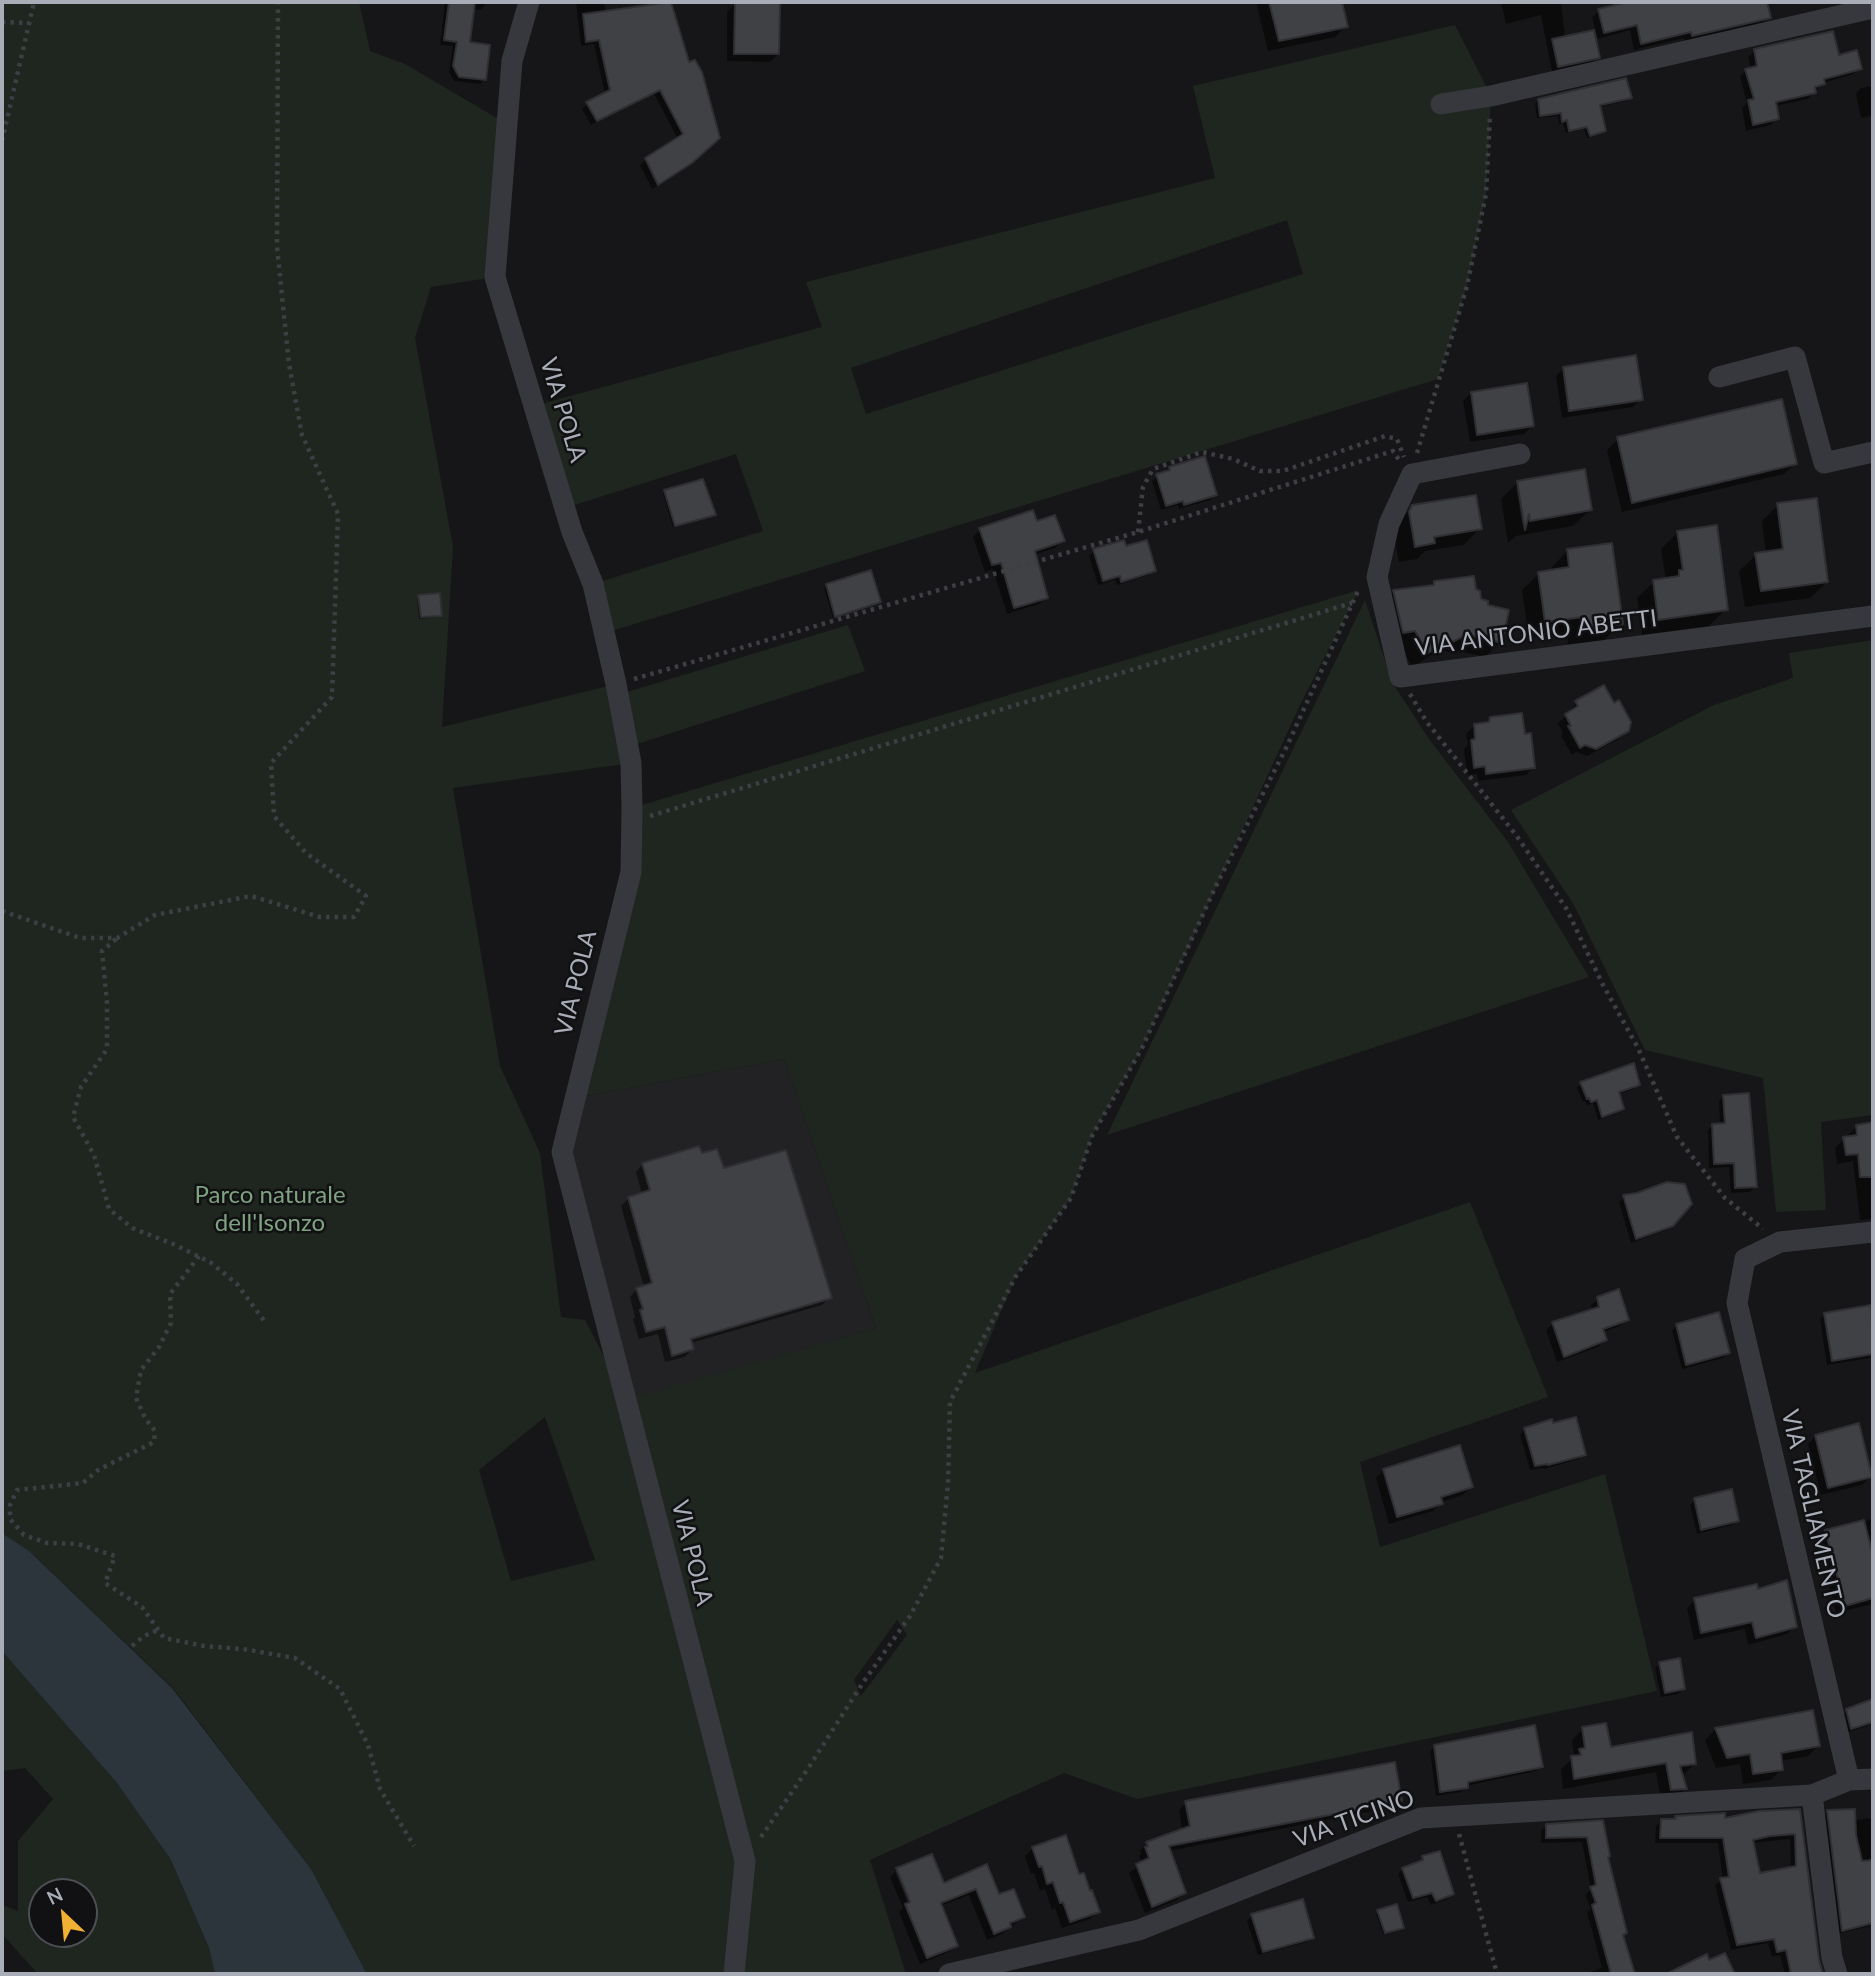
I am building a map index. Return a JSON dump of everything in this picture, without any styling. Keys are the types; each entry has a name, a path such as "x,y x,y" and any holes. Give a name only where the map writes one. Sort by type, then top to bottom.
{"street":[{"name":"VIA POLA","path":"529,2 512,61 495,277 572,532 593,584 631,763 631,872 562,1152 744,1861 734,1974"},
{"path":"1441,104 1491,96 1873,8"},
{"path":"1719,377 1795,357 1824,463 1873,452"},
{"path":"1412,474 1520,454"},
{"name":"VIA ANTONIO ABETTI","path":"1412,474 1389,524 1377,577 1400,677 1873,616"},
{"path":"1780,1242 1873,1232"},
{"name":"VIA TAGLIAMENTO","path":"1780,1242 1745,1259 1737,1303 1849,1780"},
{"name":"VIA TICINO","path":"949,1974 1139,1930 1421,1818 1812,1795 1849,1780 1873,1779"},
{"path":"1812,1795 1832,1958 1837,1974"}],"path":[{"path":"2,141 34,2"},
{"path":"265,1322 237,1284 211,1262 132,1228 109,1209 94,1155 73,1117 81,1087 107,1049 107,1003 102,951 117,938 155,915 251,896 320,917 354,918 366,896 306,853 274,816 271,763 332,697 338,514 302,435 289,364 277,247 278,2"},
{"path":"2,22 29,23"},
{"path":"1412,474 1470,273 1486,194 1491,96"},
{"path":"1138,532 1143,488 1153,469 1202,452 1233,459 1260,471 1283,471 1385,436 1397,439 1412,474"},
{"path":"616,684 1138,532 1393,451 1412,474"},
{"path":"744,1861 910,1616 941,1558 948,1483 950,1402 1016,1276 1071,1198 1092,1136 1142,1048 1214,890 1287,746 1359,590"},
{"path":"632,821 1353,603"},
{"path":"1400,677 1426,721 1516,835 1566,908 1603,985 1638,1048 1677,1137 1725,1198 1780,1242"},
{"path":"2,911 80,938 117,938"},
{"path":"199,1256 170,1294 172,1323 141,1370 136,1398 145,1418 155,1431 154,1442 97,1470 83,1483 17,1490 10,1505 9,1519 24,1535 47,1543 78,1544 115,1556 105,1583 142,1607 164,1638 295,1658 340,1689 368,1745 380,1789 414,1846"},
{"path":"132,1646 144,1636 159,1630"},
{"path":"1454,1816 1497,1974"}],"shaded area":[{"path":"784,1059 876,1328 626,1400 562,1152 575,1098"},
{"path":"2,1533 29,1551 172,1688 311,1869 367,1974 215,1974 209,1948 171,1860 117,1783 2,1651"}],"green space":[{"name":"Parco naturale dell'Isonzo","path":"2,2 359,2 370,51 405,64 507,124 495,277 431,287 415,338 453,547 442,727 616,684 631,763 453,788 500,1066 540,1153 561,1317 585,1320 626,1399 876,1328 784,1059 575,1098 631,872 632,808 1359,590 1300,705 1142,1048 1092,1136 1071,1198 1016,1276 975,1373 1470,1202 1548,1397 1360,1462 1380,1547 1605,1474 1657,1691 1137,1799 1064,1773 870,1860 906,1974 367,1974 311,1869 173,1688 29,1551 2,1533","holes":["545,1417 595,1560 511,1581 479,1470","897,1620 907,1635 861,1696 854,1680"]},
{"path":"1455,25 1491,96 1486,194 1467,286 1438,379 605,633 593,584 763,531 736,454 565,508 534,406 822,327 806,282 1215,178 1193,86","holes":["1287,220 1303,274 866,414 851,368"]},
{"path":"1365,600 1392,682 1429,739 1508,842 1589,977 1107,1135"},
{"path":"848,625 865,671 637,744 627,692"},
{"path":"1873,640 1873,1115 1821,1122 1826,1210 1776,1212 1763,1078 1645,1050 1574,905 1511,810 1714,705 1793,678 1789,653"},
{"path":"2,1651 117,1783 171,1860 209,1948 215,1974 38,1974 2,1934 2,1905 18,1911 18,1841 53,1799 25,1768 2,1771"}],"building":[{"path":"449,2 475,2 470,42 490,45 486,80 459,77 453,66 457,42 444,40"},
{"path":"671,2 689,62 695,60 702,72 720,138 692,163 658,185 645,158 683,134 660,90 597,121 586,102 610,90 599,40 586,42 583,14"},
{"path":"735,2 780,2 779,54 734,54"},
{"path":"1269,2 1342,2 1348,27 1279,41"},
{"path":"1628,2 1767,2 1771,18 1692,36 1691,32 1641,44 1637,25 1604,33 1598,9"},
{"path":"1594,30 1600,58 1558,67 1552,39"},
{"path":"1833,31 1839,55 1857,50 1862,69 1824,79 1825,84 1815,87 1816,93 1776,102 1779,119 1753,125 1748,100 1754,99 1745,69 1757,66 1754,49"},
{"path":"1626,78 1632,98 1600,105 1606,131 1590,136 1587,127 1569,131 1567,120 1562,122 1561,113 1540,116 1538,99"},
{"path":"1636,355 1643,400 1569,411 1563,367"},
{"path":"1527,383 1534,426 1477,435 1471,392"},
{"path":"1782,399 1797,464 1632,503 1617,437"},
{"path":"1205,456 1217,495 1184,505 1183,501 1166,506 1156,474"},
{"path":"1585,469 1592,510 1530,521 1529,514 1525,530 1517,481"},
{"path":"703,479 716,515 675,526 664,490"},
{"path":"1476,495 1482,529 1434,537 1435,543 1415,547 1409,512 1412,505"},
{"path":"1817,498 1828,582 1761,591 1755,553 1783,549 1777,503"},
{"path":"1033,510 1037,521 1055,515 1065,541 1035,551 1048,598 1014,608 1001,563 992,565 979,528"},
{"path":"1717,525 1728,610 1658,620 1653,580 1679,576 1679,570 1683,570 1677,531"},
{"path":"1124,540 1126,546 1147,540 1156,571 1121,582 1120,576 1103,581 1093,549"},
{"path":"1612,543 1623,624 1584,631 1583,617 1545,622 1538,572 1569,567 1567,549"},
{"path":"871,570 881,602 835,617 826,584"},
{"path":"1474,576 1481,599 1488,601 1488,605 1509,610 1502,643 1474,636 1473,640 1462,637 1452,642 1450,640 1428,653 1415,631 1403,633 1393,590"},
{"path":"440,593 442,616 421,617 418,595"},
{"path":"1604,685 1614,703 1619,700 1631,722 1629,731 1596,749 1585,745 1580,748 1565,714 1578,706 1575,701"},
{"path":"1522,713 1525,734 1531,733 1535,768 1486,774 1485,766 1474,768 1471,740 1475,739 1474,724 1489,722 1490,717"},
{"path":"1634,1063 1640,1085 1619,1092 1624,1109 1602,1117 1597,1100 1591,1102 1587,1099 1580,1082"},
{"path":"1749,1093 1757,1187 1735,1188 1734,1163 1714,1164 1712,1124 1725,1123 1723,1095"},
{"path":"1873,1122 1873,1177 1860,1177 1858,1154 1846,1155 1843,1137 1857,1135 1856,1125"},
{"path":"699,1146 702,1153 717,1149 724,1168 786,1150 832,1298 691,1339 694,1349 672,1356 665,1327 646,1332 640,1310 643,1309 636,1288 652,1283 628,1197 650,1190 642,1163"},
{"path":"1667,1182 1685,1184 1692,1204 1673,1226 1636,1239 1623,1195"},
{"path":"1619,1289 1629,1320 1603,1329 1607,1340 1564,1357 1552,1322 1599,1307 1597,1297"},
{"path":"1871,1305 1873,1354 1832,1361 1824,1313"},
{"path":"1719,1312 1730,1353 1686,1365 1676,1324"},
{"path":"1576,1417 1586,1455 1535,1466 1524,1428 1552,1419 1553,1423"},
{"path":"1859,1423 1872,1477 1828,1488 1815,1435"},
{"path":"1460,1445 1473,1487 1441,1497 1443,1504 1397,1517 1383,1469"},
{"path":"1732,1489 1739,1521 1701,1530 1694,1498"},
{"path":"1864,1520 1873,1555 1873,1598 1845,1606 1825,1530"},
{"path":"1787,1580 1797,1627 1756,1638 1752,1622 1701,1633 1694,1598 1757,1584 1758,1589"},
{"path":"1680,1658 1685,1689 1665,1693 1659,1662"},
{"path":"1873,1699 1873,1722 1851,1729 1846,1709"},
{"path":"1813,1710 1820,1746 1781,1753 1783,1770 1753,1774 1750,1754 1727,1758 1715,1728"},
{"path":"1606,1723 1611,1747 1692,1732 1696,1764 1680,1766 1687,1789 1671,1790 1666,1763 1574,1779 1571,1756 1581,1755 1579,1749 1585,1748 1582,1727"},
{"path":"1535,1725 1543,1767 1468,1782 1468,1788 1440,1792 1434,1745"},
{"path":"1395,1762 1402,1801 1169,1846 1186,1893 1152,1907 1136,1864 1149,1858 1146,1842 1190,1826 1185,1801"},
{"path":"1800,1809 1823,1974 1791,1974 1786,1950 1777,1952 1774,1939 1737,1945 1720,1878 1729,1877 1723,1838 1660,1838 1661,1819 1725,1813 1725,1818 1759,1811","holes":["1795,1834 1796,1866 1760,1873 1753,1840"]},
{"path":"1855,1809 1856,1835 1862,1861 1873,1860 1873,1923 1842,1931 1827,1810"},
{"path":"1603,1820 1610,1856 1608,1857 1627,1933 1623,1935 1635,1974 1611,1974 1592,1905 1596,1903 1590,1887 1596,1885 1587,1837 1546,1838 1546,1824"},
{"path":"1066,1835 1079,1874 1084,1873 1100,1912 1070,1922 1053,1882 1047,1884 1042,1866 1039,1867 1032,1847"},
{"path":"1440,1851 1454,1894 1436,1901 1432,1893 1413,1898 1402,1868 1423,1860 1422,1856"},
{"path":"932,1854 944,1883 987,1864 999,1894 1014,1889 1025,1917 994,1934 976,1889 941,1903 958,1946 927,1958 905,1904 910,1902 896,1868"},
{"path":"1303,1899 1314,1938 1263,1952 1251,1914"},
{"path":"1397,1904 1404,1928 1385,1933 1377,1910"},
{"path":"1725,1953 1735,1974 1666,1974 1707,1954 1709,1960"}]}
